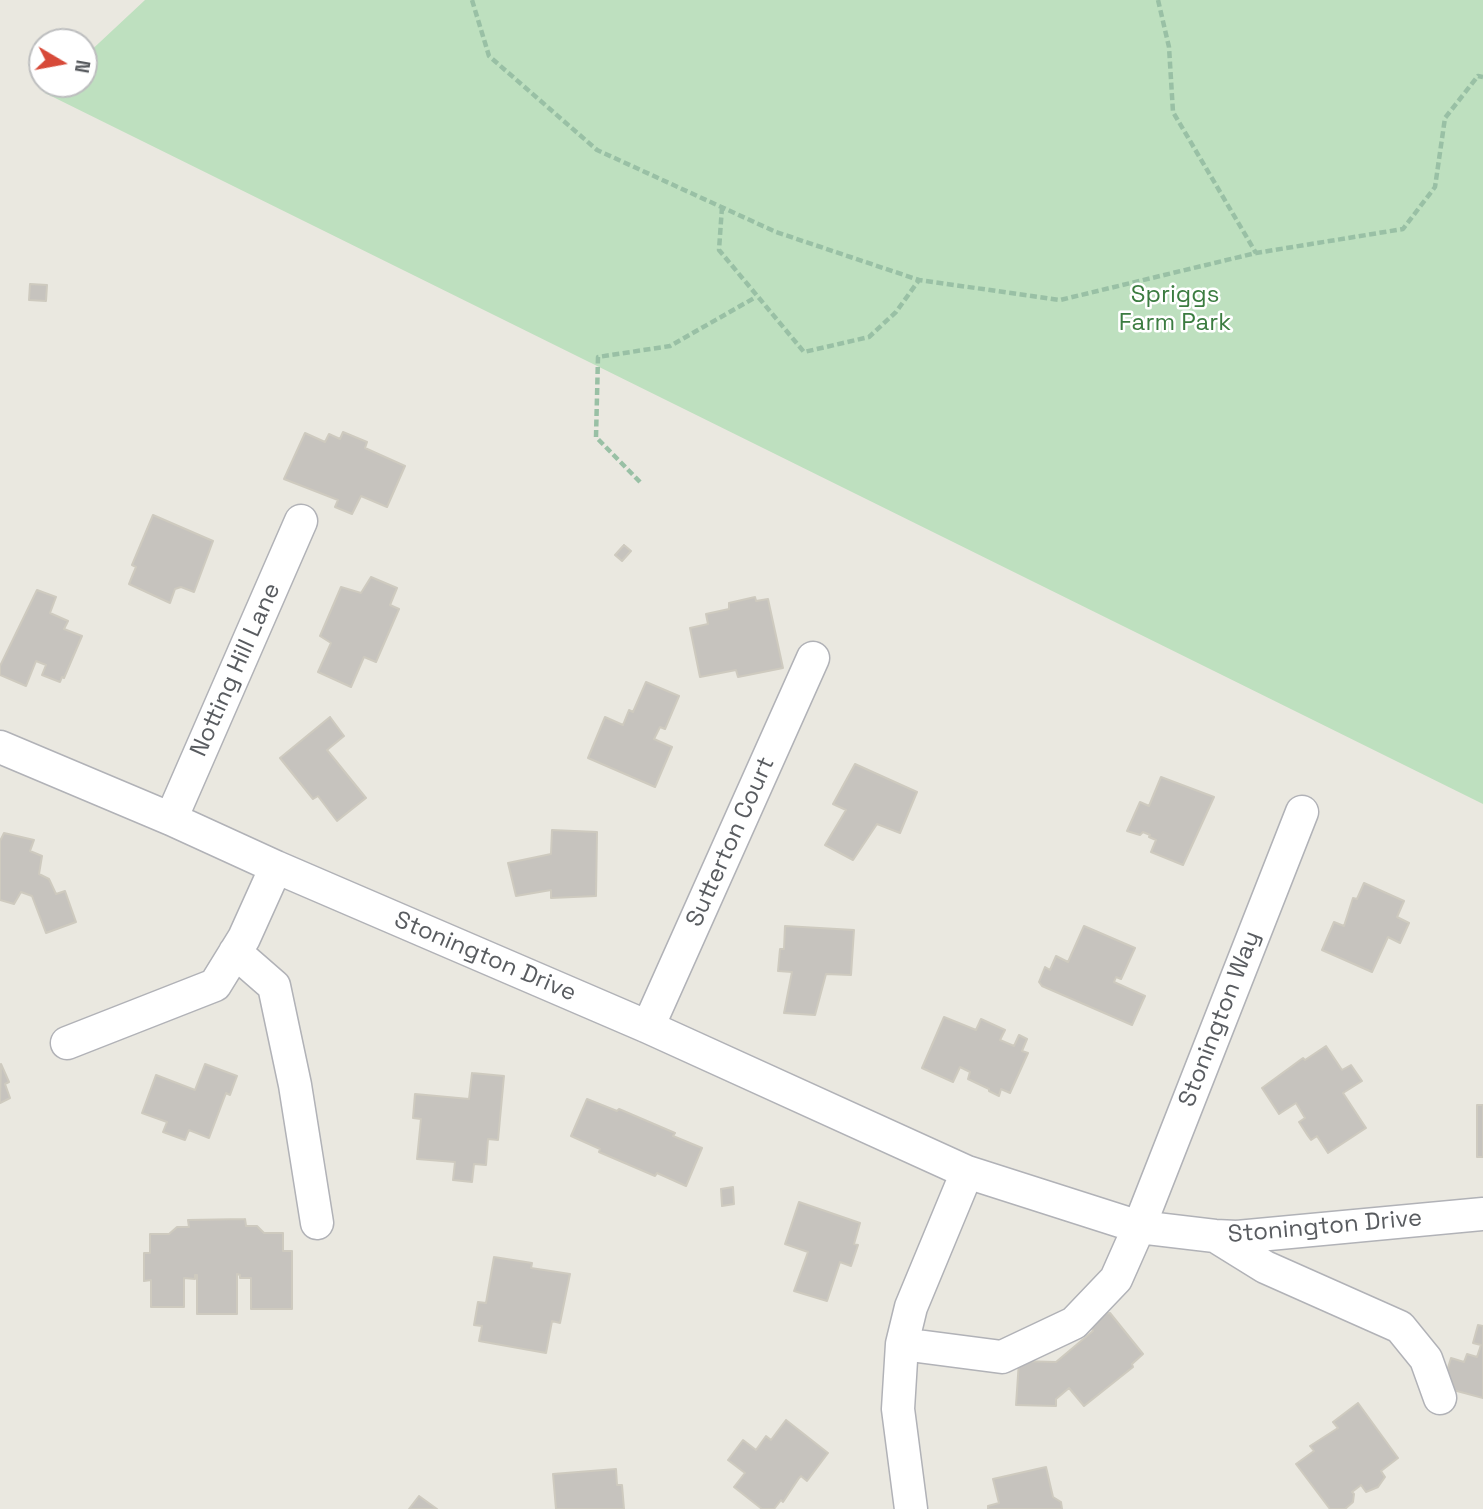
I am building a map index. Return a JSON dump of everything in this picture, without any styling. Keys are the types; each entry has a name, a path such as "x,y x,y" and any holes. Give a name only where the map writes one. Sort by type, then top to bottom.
{"street":[{"name":"Notting Hill Lane","path":"171,819 301,521"},
{"name":"Sutterton Court","path":"648,1027 813,658"},
{"name":"Stonington Drive","path":"0,747 648,1027 967,1172 1139,1227 1237,1237 1483,1214"},
{"name":"Stonington Way","path":"902,1344 1002,1357 1074,1323 1116,1279 1139,1227 1302,812"},
{"path":"67,1043 215,985 235,952 276,867"},
{"path":"235,952 274,986 295,1085 317,1223"},
{"path":"911,1509 898,1409 902,1344 911,1307 967,1172"},
{"path":"1215,1236 1265,1267 1400,1327 1426,1359 1440,1398"}],"path":[{"path":"472,0 489,56 597,150 776,232 919,280 1060,300 1256,253 1403,229 1435,187 1446,118 1478,76 1483,77"},
{"path":"1158,0 1169,47 1174,112 1256,253"},
{"path":"722,207 719,250 804,352 869,337 897,313 919,280"},
{"path":"640,482 597,437 598,356 670,346 757,297"}],"green space":[{"name":"Spriggs Farm Park","path":"145,0 1483,0 1483,804 55,98 98,98 98,44"}],"building":[{"path":"30,284 47,285 46,301 29,300"},
{"path":"343,432 367,442 365,448 405,466 387,507 361,496 352,514 335,507 338,500 284,479 305,433 325,442 329,434 340,439"},
{"path":"153,515 213,541 194,592 181,587 175,589 170,603 129,584 136,567 132,565"},
{"path":"624,545 631,551 622,561 615,555"},
{"path":"371,577 397,588 390,605 399,609 376,662 364,657 351,687 318,672 331,643 320,636 341,587 361,593"},
{"path":"37,590 56,597 50,613 68,621 64,629 82,636 60,682 42,675 46,665 36,661 26,686 0,675 0,666"},
{"path":"755,597 756,601 768,599 783,668 738,677 736,670 700,677 690,628 708,624 706,614 729,609 729,603"},
{"path":"646,682 679,696 665,729 660,727 654,739 672,747 655,787 588,758 605,717 623,725 629,710 633,712"},
{"path":"330,717 344,736 327,750 366,798 337,821 318,796 313,799 280,758"},
{"path":"855,764 917,792 900,833 877,824 853,860 825,845 846,810 833,804"},
{"path":"1161,777 1214,797 1183,865 1151,852 1156,840 1149,837 1150,835 1127,831 1140,802 1149,806"},
{"path":"552,830 597,832 596,896 551,898 551,890 516,896 508,863 551,854"},
{"path":"4,833 34,840 30,851 42,856 39,874 49,879 56,894 65,891 76,922 46,933 32,896 21,892 14,904 0,900 0,841"},
{"path":"1364,883 1404,901 1397,917 1409,923 1400,943 1388,937 1372,972 1322,950 1334,922 1344,926 1353,898 1357,899"},
{"path":"785,926 854,930 851,975 826,974 815,1015 784,1013 792,972 778,971 780,949 784,949"},
{"path":"1084,926 1135,948 1121,979 1116,977 1114,982 1145,996 1132,1025 1042,986 1039,982 1045,967 1050,970 1056,956 1068,962"},
{"path":"944,1017 976,1030 981,1019 1005,1030 1000,1040 1014,1046 1019,1035 1027,1039 1022,1051 1028,1053 1010,1093 1001,1089 999,1096 989,1091 968,1079 970,1072 960,1067 953,1082 922,1068"},
{"path":"1326,1046 1342,1070 1351,1065 1362,1081 1343,1093 1366,1128 1328,1153 1317,1136 1311,1140 1299,1122 1305,1118 1296,1103 1279,1114 1262,1088 1303,1058 1305,1060"},
{"path":"1,1064 9,1082 5,1084 10,1098 0,1103"},
{"path":"205,1064 237,1076 230,1095 226,1093 209,1138 189,1130 185,1140 163,1132 167,1122 142,1113 156,1075 195,1090"},
{"path":"472,1073 504,1076 498,1140 488,1139 486,1165 474,1164 472,1182 453,1180 455,1162 417,1159 421,1119 413,1118 415,1094 469,1099"},
{"path":"587,1099 617,1111 619,1109 702,1148 686,1186 599,1152 600,1149 571,1136"},
{"path":"1477,1105 1483,1105 1483,1157 1477,1157"},
{"path":"733,1187 734,1204 722,1206 721,1189"},
{"path":"799,1202 860,1223 854,1244 858,1245 851,1266 840,1262 827,1301 794,1291 808,1252 785,1244"},
{"path":"245,1219 246,1226 257,1226 264,1233 283,1233 283,1251 292,1251 292,1309 251,1309 251,1278 240,1278 237,1274 237,1314 197,1314 197,1275 195,1279 184,1278 184,1307 151,1307 151,1280 144,1281 144,1253 150,1253 150,1234 169,1234 177,1227 189,1227 188,1220"},
{"path":"494,1257 532,1263 531,1268 570,1274 560,1323 552,1321 546,1353 479,1341 482,1326 474,1325 478,1302 486,1303"},
{"path":"1110,1313 1143,1354 1132,1364 1133,1367 1084,1406 1069,1388 1056,1399 1056,1406 1016,1405 1019,1361 1056,1362 1093,1331 1091,1327 1101,1314"},
{"path":"1478,1325 1483,1326 1483,1398 1442,1387 1451,1358 1464,1362 1467,1354 1477,1357 1481,1345 1473,1343"},
{"path":"1358,1403 1398,1458 1381,1471 1385,1477 1378,1487 1366,1492 1361,1485 1352,1492 1353,1502 1345,1509 1330,1509 1296,1464 1314,1451 1310,1446 1338,1428 1333,1422"},
{"path":"786,1420 828,1453 807,1481 801,1476 799,1478 783,1502 781,1500 774,1509 762,1509 734,1487 745,1473 728,1460 743,1440 756,1450 766,1436 771,1440"},
{"path":"1046,1467 1053,1497 1061,1502 1062,1509 988,1509 988,1506 999,1503 993,1479"},
{"path":"616,1469 617,1485 622,1485 624,1509 556,1509 553,1474"},
{"path":"419,1496 437,1509 409,1509"}]}
